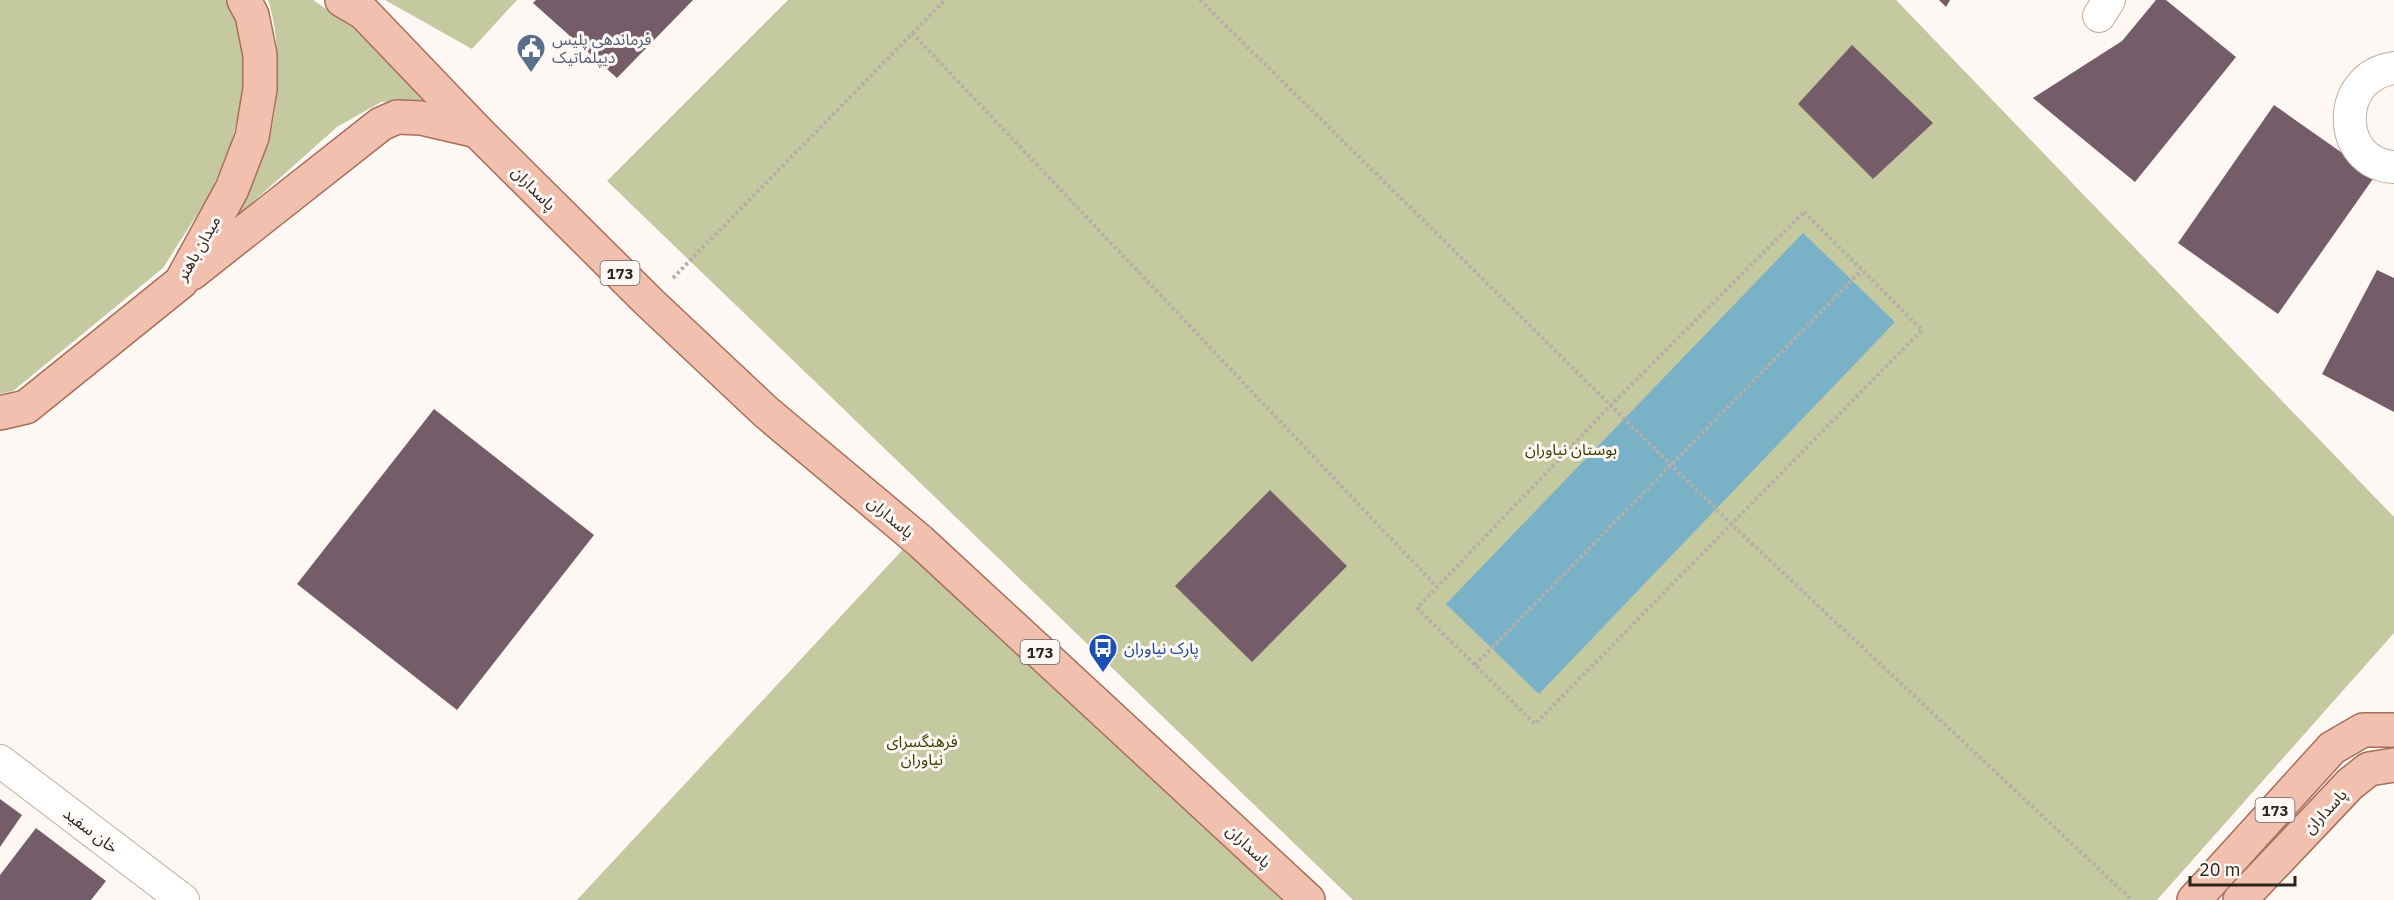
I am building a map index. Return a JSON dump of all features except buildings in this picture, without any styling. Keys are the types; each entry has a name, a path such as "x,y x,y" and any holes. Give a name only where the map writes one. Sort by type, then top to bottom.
{"main road":[{"name":"میدان باهنر","path":"0,429 13,410 181,282 231,189 252,137 260,89 260,55 252,15 244,0"},
{"name":"پاسداران","path":"342,0 364,13 477,131 649,302 766,412 920,541 1308,900"},
{"path":"181,282 381,124 397,117 421,118 477,131"},
{"name":"173","path":"2194,900 2332,748 2363,730 2394,730"},
{"name":"پاسداران","path":"2240,900 2350,784 2369,770 2394,765"}],"street":[{"path":"2394,69 2386,69 2371,76 2359,87 2352,100 2349,117 2351,135 2360,150 2373,161 2394,167"},
{"name":"خان سفید","path":"0,760 183,900"}],"path":[{"path":"649,302 945,0"},
{"path":"1200,0 1612,404 1731,524 2133,900"},
{"path":"912,33 1437,587"},
{"path":"1804,212 1862,270 1922,330 1535,724 1417,608 1612,404 1804,212"},
{"path":"1475,665 1862,270"}],"green space":[{"path":"0,0 227,0 235,18 244,59 242,99 231,144 210,194 163,268 13,391 0,394"},
{"path":"268,0 313,0 361,33 426,100 381,102 337,127 225,227 258,166 275,113 277,46"},
{"path":"385,0 517,0 472,49"},
{"name":"بوستان نیاوران","path":"788,0 1896,0 2394,517 2394,633 2157,900 1353,900 607,181"},
{"name":"فرهنگسرای نیاوران","path":"920,531 1281,900 577,900"}],"water":[{"path":"1803,233 1895,322 1539,694 1446,604"}],"place":[{"name":"فرماندهی پلیس دیپلماتیک","path":"531,74"},
{"name":"پارک نیاوران","path":"1103,674"}]}
